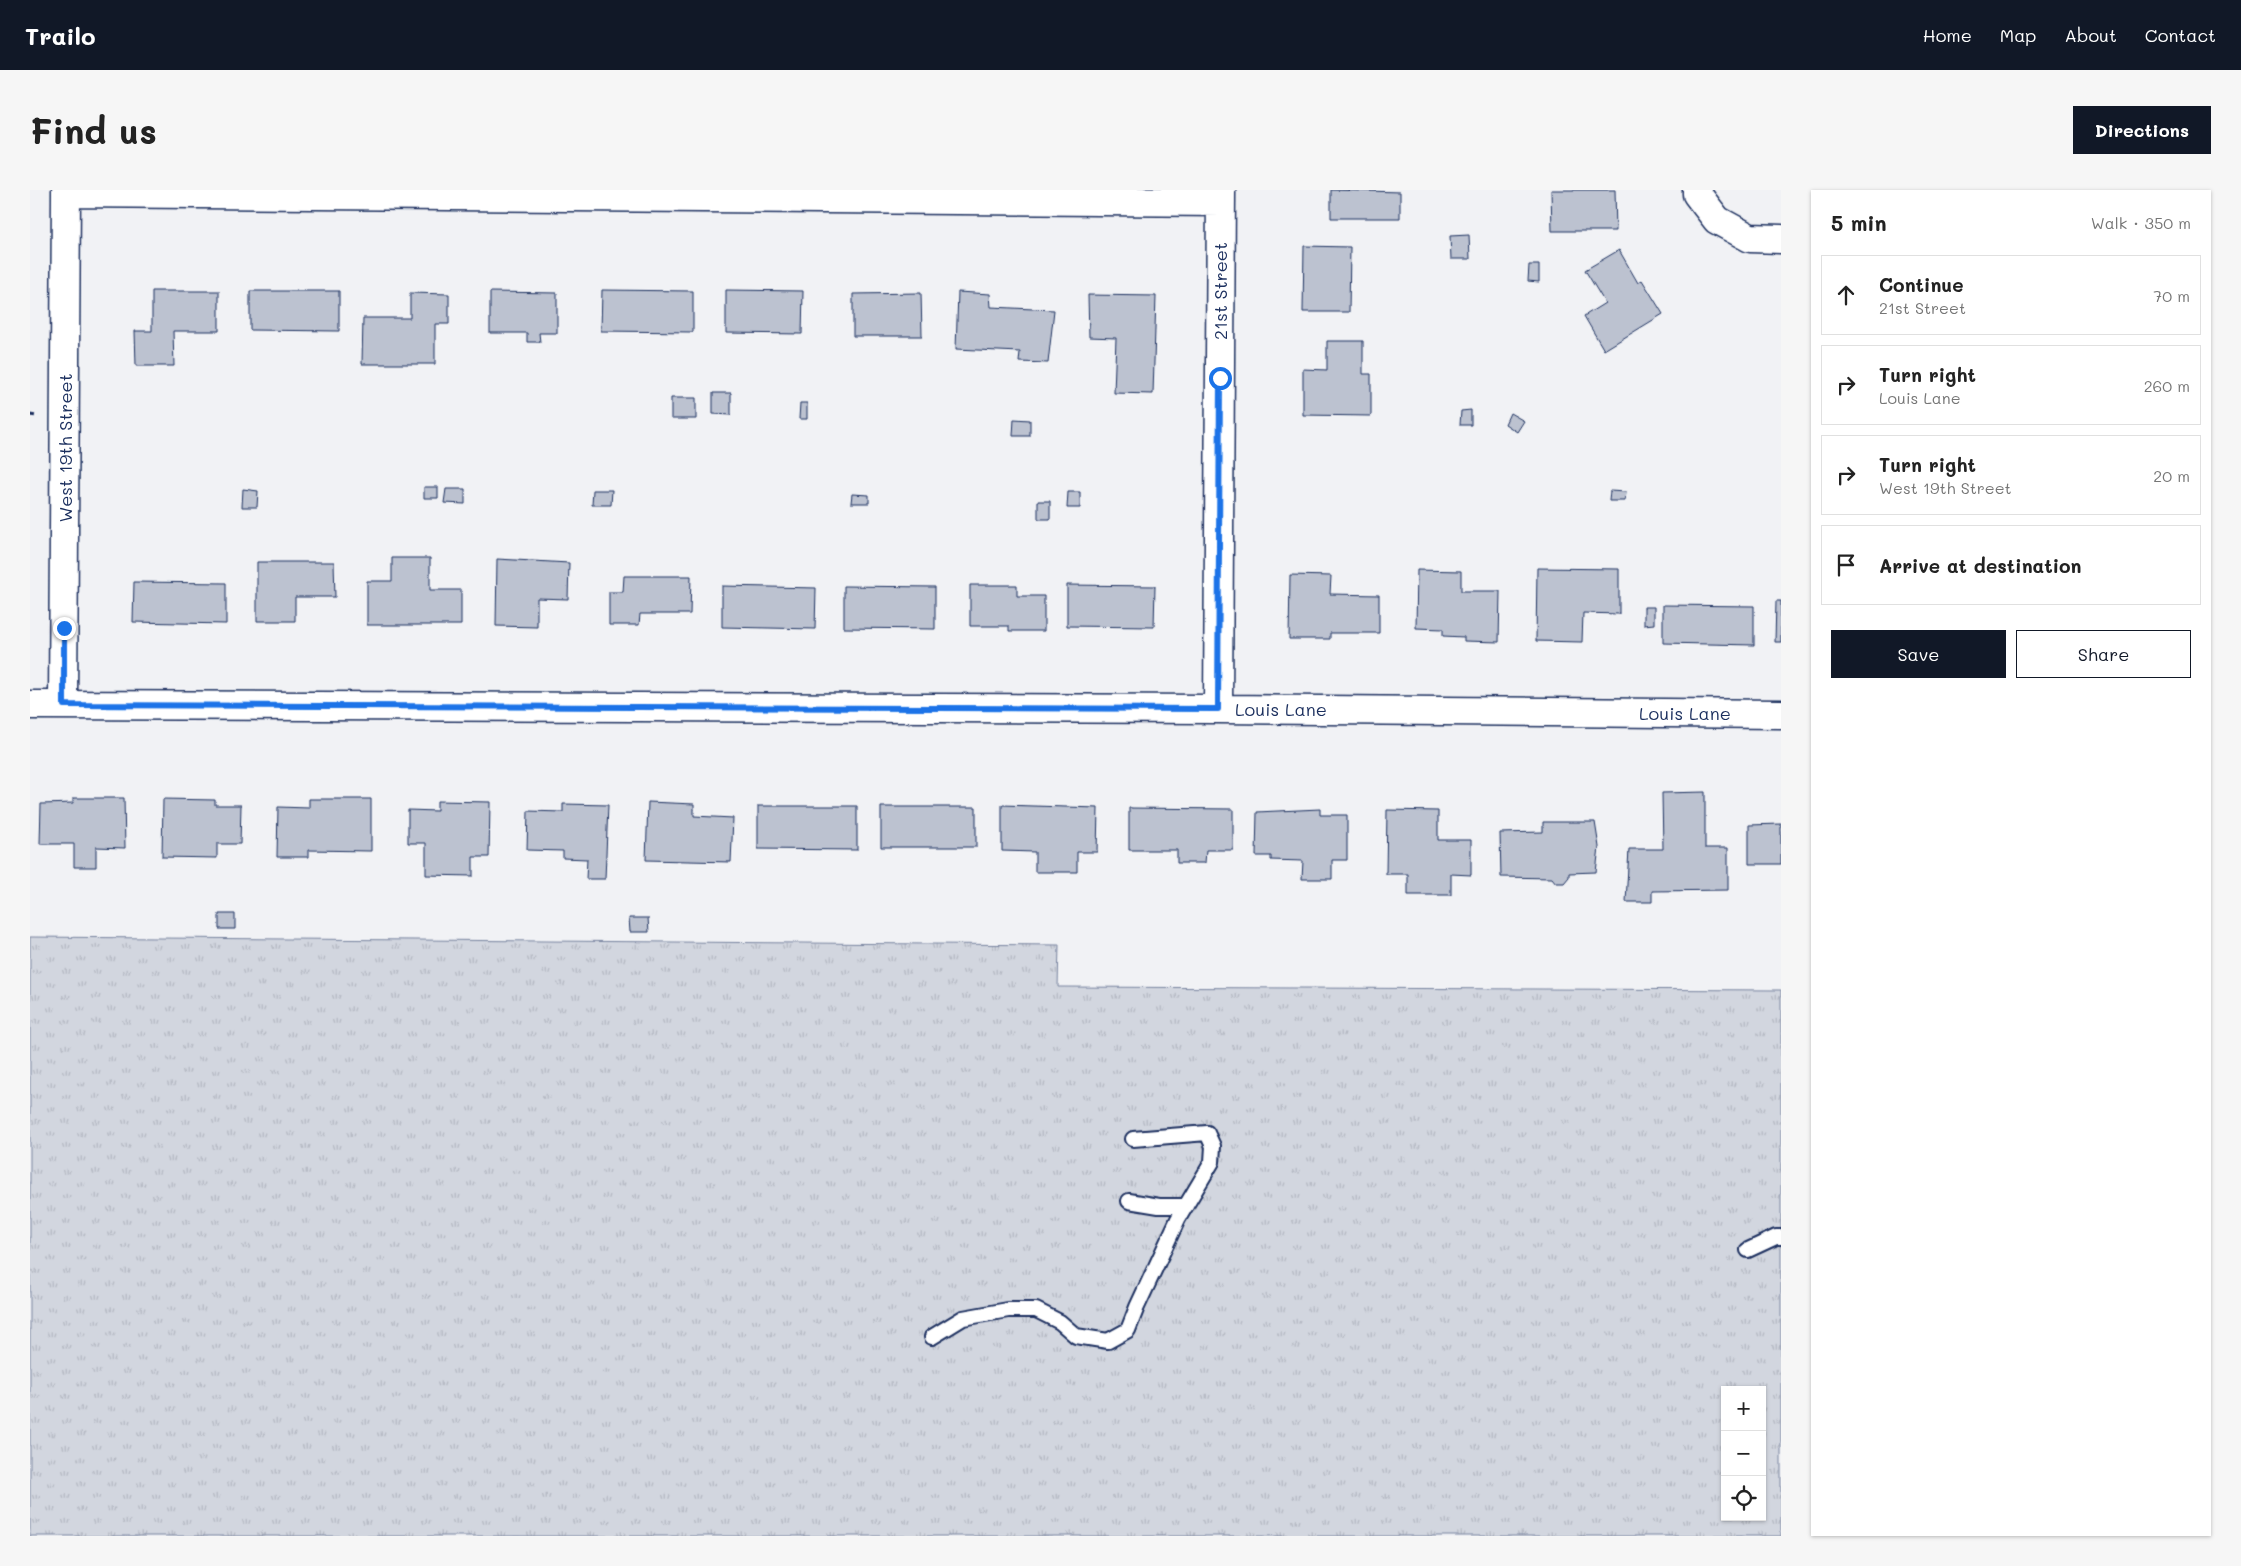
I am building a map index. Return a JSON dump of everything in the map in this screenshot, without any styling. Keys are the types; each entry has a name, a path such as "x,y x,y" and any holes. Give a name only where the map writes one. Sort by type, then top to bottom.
{"street":[{"path":"1697,190 1697,194 1716,220 1750,238 1781,239"},
{"path":"66,192 1221,196"},
{"name":"West 19th Street","path":"64,705 66,192"},
{"name":"21st Street","path":"1218,709 1221,196"},
{"name":"Louis Lane","path":"30,705 1218,709 1781,714"}],"lane":[{"path":"932,1337 963,1318 1008,1310 1036,1310 1060,1322 1076,1336 1108,1341 1128,1330 1186,1206 1212,1162 1214,1146 1207,1132 1133,1140"},
{"path":"1129,1201 1159,1206 1186,1206"},
{"path":"1748,1250 1776,1237 1781,1237"}],"green space":[{"path":"30,937 1059,945 1058,987 1781,990 1781,1536 30,1536"}],"building":[{"path":"1331,190 1400,192 1400,218 1331,218"},
{"path":"1551,190 1615,190 1616,231 1552,231"},
{"path":"1469,235 1470,259 1451,259 1450,236"},
{"path":"1304,246 1350,247 1349,312 1303,312"},
{"path":"1619,250 1638,283 1642,280 1663,314 1604,350 1584,316 1605,303 1585,270"},
{"path":"1529,265 1539,265 1539,282 1528,281"},
{"path":"602,290 693,291 693,332 601,331"},
{"path":"726,290 803,291 802,334 726,333"},
{"path":"152,291 219,291 219,331 173,331 174,366 136,366 135,331 152,331"},
{"path":"250,291 339,291 339,331 250,330"},
{"path":"490,292 557,293 557,333 539,333 540,342 527,342 527,333 490,333"},
{"path":"958,292 990,294 991,307 1054,310 1048,363 1019,362 1020,352 956,349"},
{"path":"410,293 449,294 449,324 435,324 435,364 362,364 363,318 410,318"},
{"path":"921,293 922,336 853,336 853,294"},
{"path":"1088,295 1156,296 1153,394 1114,393 1116,338 1089,337"},
{"path":"1327,341 1363,341 1363,374 1371,374 1371,416 1303,415 1303,369 1327,370"},
{"path":"713,393 731,393 731,415 713,414"},
{"path":"671,398 696,398 696,419 671,419"},
{"path":"800,403 807,403 807,419 799,419"},
{"path":"1471,410 1471,425 1460,425 1461,411"},
{"path":"1510,413 1524,421 1517,432 1505,424"},
{"path":"1014,419 1030,420 1030,436 1013,436"},
{"path":"424,487 438,487 438,498 424,498"},
{"path":"243,489 258,491 257,507 242,507"},
{"path":"446,489 465,489 465,504 444,503"},
{"path":"593,490 612,490 611,505 592,505"},
{"path":"1610,491 1626,492 1625,501 1609,501"},
{"path":"1068,492 1080,492 1080,508 1067,508"},
{"path":"852,494 869,495 869,503 851,503"},
{"path":"1038,501 1050,501 1050,519 1038,519"},
{"path":"392,558 430,558 430,590 461,590 461,625 367,625 367,581 392,581"},
{"path":"497,559 569,563 568,599 537,598 537,627 496,626"},
{"path":"257,562 334,562 335,597 295,597 295,621 257,621"},
{"path":"1537,568 1619,569 1619,614 1583,613 1582,642 1536,641"},
{"path":"1417,570 1461,571 1461,591 1500,591 1499,642 1464,641 1464,637 1443,636 1443,629 1416,628"},
{"path":"1290,575 1331,576 1330,594 1379,595 1379,633 1330,633 1330,639 1289,639"},
{"path":"624,576 691,576 690,614 640,614 639,625 609,625 609,592 623,592"},
{"path":"134,582 226,583 226,624 133,622"},
{"path":"970,585 1017,585 1017,596 1044,596 1044,631 1009,631 1009,626 970,626"},
{"path":"1067,585 1155,586 1154,627 1067,626"},
{"path":"722,586 816,588 815,629 722,627"},
{"path":"844,586 935,587 935,629 844,628"},
{"path":"1776,601 1781,601 1781,642 1775,642"},
{"path":"1663,605 1754,606 1754,645 1663,643"},
{"path":"1644,607 1654,607 1654,624 1644,625"},
{"path":"1705,792 1705,848 1728,848 1728,890 1652,891 1652,902 1626,902 1629,849 1663,849 1662,793"},
{"path":"73,798 124,798 125,848 96,847 96,867 74,867 74,844 40,844 41,804 73,803"},
{"path":"163,799 215,800 215,805 241,805 240,844 217,844 217,858 162,857"},
{"path":"309,799 371,799 371,851 308,850 308,857 277,857 278,807 309,808"},
{"path":"437,801 490,802 489,857 473,857 473,876 426,875 426,843 408,843 408,810 437,811"},
{"path":"648,802 694,804 694,816 733,818 731,862 646,860"},
{"path":"563,804 608,805 605,879 586,879 587,859 563,858 563,851 527,850 528,811 563,812"},
{"path":"1002,805 1098,808 1097,852 1077,852 1077,872 1035,872 1035,852 1002,851"},
{"path":"758,806 857,806 857,850 758,849"},
{"path":"881,807 976,807 976,847 881,847"},
{"path":"1129,808 1233,809 1233,850 1206,850 1205,863 1177,863 1177,850 1129,850"},
{"path":"1320,809 1320,815 1347,815 1347,860 1332,860 1332,879 1302,879 1303,861 1271,860 1271,856 1256,856 1257,812"},
{"path":"1387,810 1438,811 1438,840 1471,840 1471,875 1451,874 1451,895 1408,895 1408,874 1386,874"},
{"path":"1543,822 1595,822 1599,847 1596,872 1569,873 1569,877 1564,883 1556,883 1552,878 1501,877 1500,833 1543,832"},
{"path":"1781,824 1781,864 1749,864 1749,825"},
{"path":"219,914 235,914 235,929 219,929"},
{"path":"629,918 648,918 649,932 630,932"}],"route":[{"path":"64,628 64,705 1218,709 1220,378"}]}
